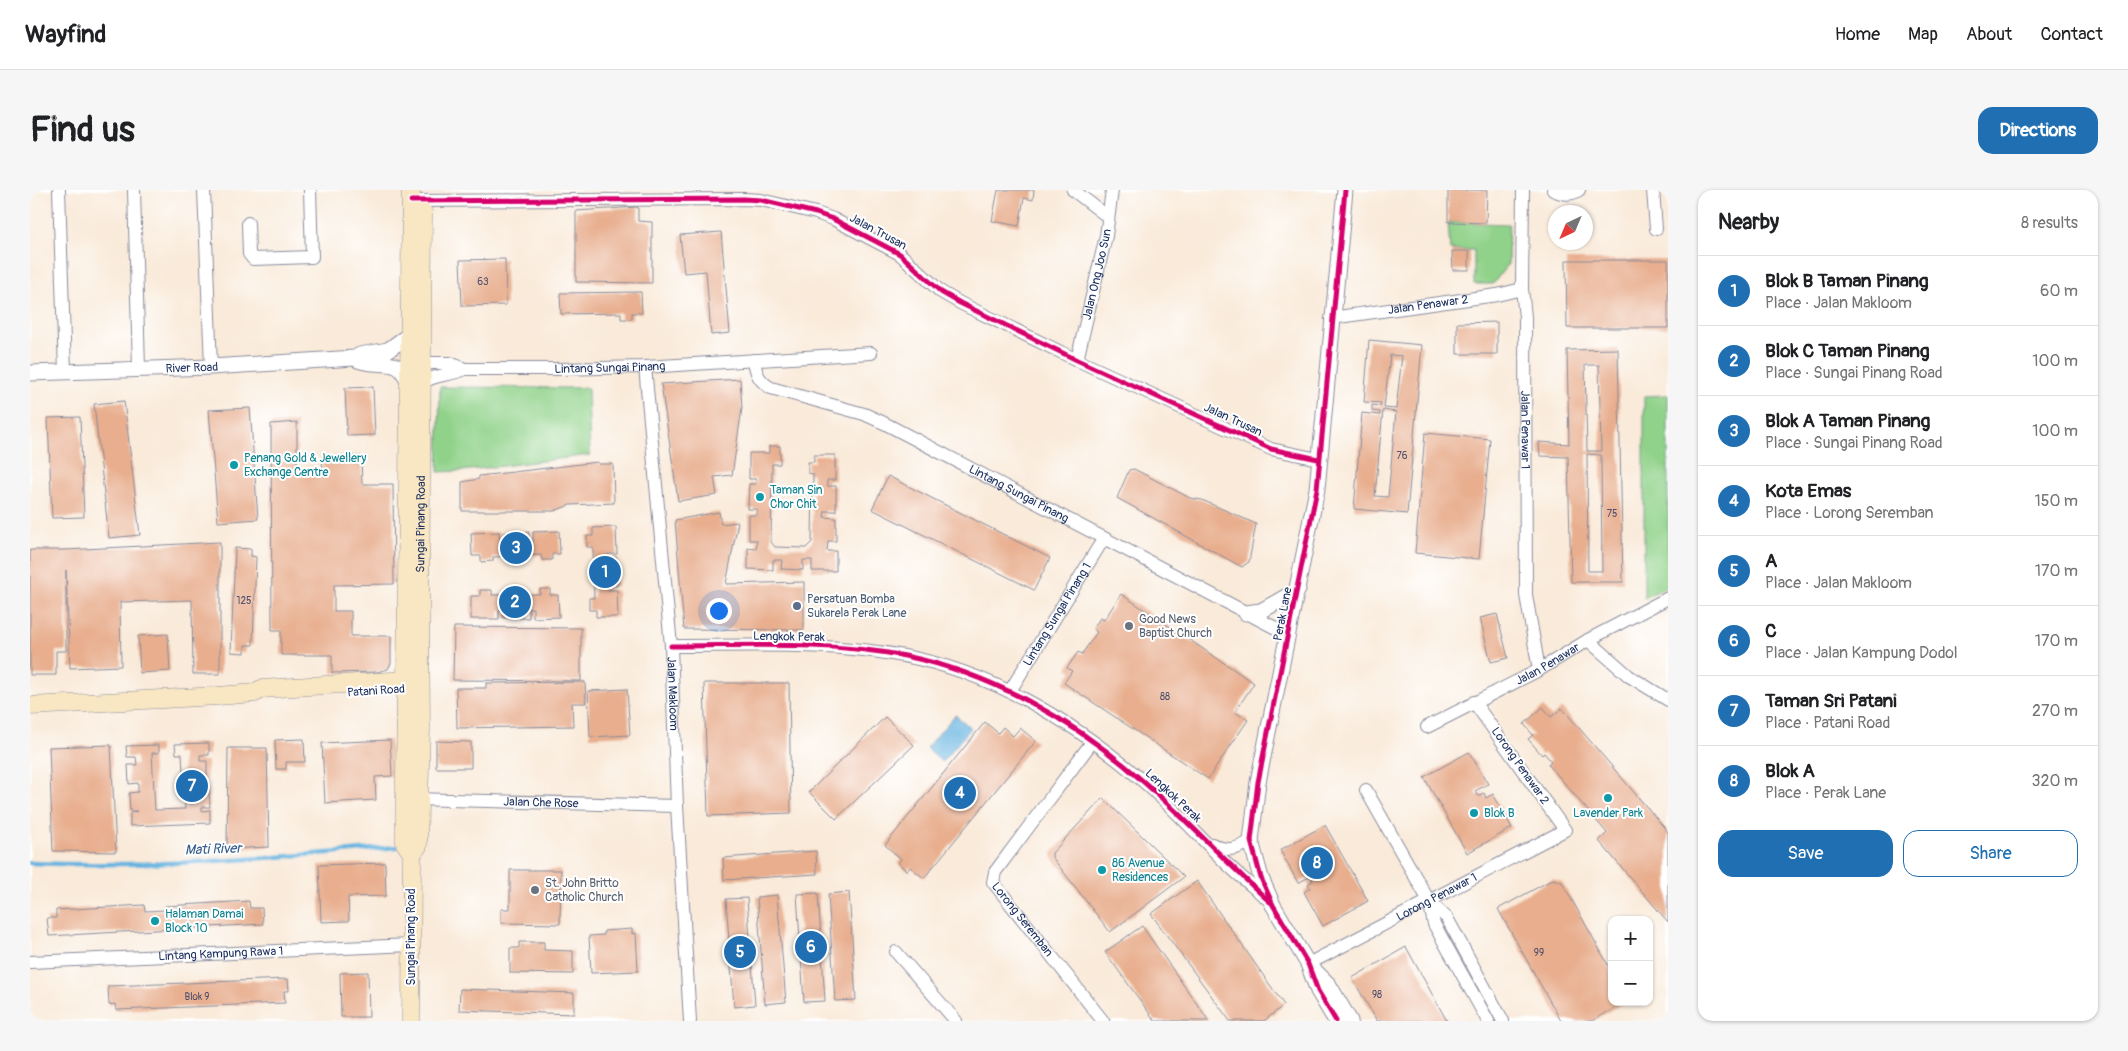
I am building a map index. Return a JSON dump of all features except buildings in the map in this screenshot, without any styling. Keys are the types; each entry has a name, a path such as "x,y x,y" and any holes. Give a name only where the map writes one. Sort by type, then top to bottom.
{"main road":[{"name":"Sungai Pinang Road","path":"411,1021 412,854 405,843 412,799 411,685 415,384 408,335 416,195"},
{"name":"Sungai Pinang Road","path":"415,384 422,363 416,195"},
{"name":"Patani Road","path":"30,706 255,693 260,698 411,685"}],"street":[{"path":"59,190 65,372"},
{"path":"134,190 139,369"},
{"path":"204,190 211,367"},
{"path":"248,223 249,254 253,259 312,257 310,190"},
{"path":"1072,190 1108,217"},
{"name":"Jalan Ong Joo Sun","path":"1077,360 1108,217 1112,190"},
{"name":"Perak Lane","path":"1336,1021 1318,991 1308,964 1274,905 1261,878 1251,841 1256,796 1317,489 1318,459 1346,190"},
{"name":"Jalan Penawar 1","path":"1523,190 1522,288 1525,317 1526,595 1539,670"},
{"path":"1522,288 1528,280 1531,190"},
{"path":"1553,190 1562,194 1575,193 1580,190"},
{"path":"1653,190 1656,229"},
{"name":"Jalan Trusan","path":"416,195 751,200 816,213 900,254 942,292 960,303 1077,360 1271,449 1318,459"},
{"name":"Jalan Penawar 2","path":"1332,318 1497,295 1522,288"},
{"name":"River Road","path":"30,374 211,367 355,358 360,355 388,350 408,335"},
{"name":"Lintang Sungai Pinang","path":"422,363 450,363 465,369 645,367 871,353"},
{"name":"River Road","path":"355,358 360,362 396,365 415,384"},
{"name":"Lintang Sungai Pinang","path":"754,360 756,373 761,382 771,388 864,414 884,423 1289,635"},
{"name":"Jalan Makloom","path":"645,367 671,646 677,806 690,1021"},
{"name":"Lintang Sungai Pinang","path":"415,384 430,377 451,375 465,369"},
{"name":"Lintang Sungai Pinang 1","path":"1010,691 1104,538"},
{"path":"1246,612 1261,612 1298,590"},
{"name":"Jalan Penawar","path":"1426,727 1539,670 1588,640 1668,598"},
{"path":"1588,640 1629,676 1668,700"},
{"name":"Lengkok Perak","path":"671,646 794,645 853,649 905,656 960,670 1010,691 1092,742 1137,775 1205,840 1224,861 1274,905"},
{"name":"Lorong Penawar 2","path":"1474,702 1565,830"},
{"name":"Lorong Seremban","path":"1092,742 995,872 993,882 1103,1021"},
{"path":"1366,790 1429,901 1446,918 1503,1021"},
{"name":"Jalan Che Rose","path":"412,799 677,806"},
{"name":"Lorong Penawar 1","path":"1308,964 1565,830"},
{"name":"Lengkok Perak","path":"1205,840 1223,850 1232,851 1251,841"},
{"path":"1429,901 1434,924 1488,1021"},
{"name":"Lintang Kampung Rawa 1","path":"30,962 411,945"},
{"path":"896,952 956,1021"},
{"path":"1308,964 1329,985 1350,1021"}],"green space":[{"path":"1448,222 1509,224 1508,264 1493,284 1474,284 1474,250 1450,250"},
{"path":"440,387 588,388 590,455 462,471 438,472"},
{"path":"1668,395 1668,586 1644,598 1644,396"}],"water":[{"path":"955,715 971,728 942,762 926,748"}],"waterway":[{"name":"Mati River","path":"30,863 122,864 214,861 397,847"}],"cycle path":[{"path":"1336,1021 1318,991 1308,964 1273,905 1261,878 1251,841 1258,782 1317,489 1345,190"},
{"path":"411,201 744,199 761,200 816,213 833,219 900,254 941,292 960,303 1077,360 1271,449 1318,459"},
{"path":"671,646 788,645 876,651 937,664 999,687 1058,718 1113,756 1172,807 1270,902"}],"place":[{"name":"Penang Gold & Jewellery Exchange Centre","path":"234,465"},
{"name":"Taman Sin Chor Chit","path":"760,497"},
{"name":"Blok A Taman Pinang","path":"516,548"},
{"name":"Blok B Taman Pinang","path":"605,572"},
{"name":"Blok C Taman Pinang","path":"515,602"},
{"name":"Persatuan Bomba Sukarela Perak Lane","path":"797,606"},
{"name":"Good News Baptist Church","path":"1129,626"},
{"name":"Taman Sri Patani","path":"192,786"},
{"name":"Kota Emas","path":"960,793"},
{"name":"Lavender Park","path":"1608,798"},
{"name":"Blok B","path":"1474,813"},
{"name":"Blok A","path":"1317,863"},
{"name":"86 Avenue Residences","path":"1102,870"},
{"name":"St. John Britto Catholic Church","path":"535,890"},
{"name":"Halaman Damai Block 10","path":"155,921"},
{"name":"C","path":"811,947"},
{"name":"A","path":"740,952"}]}
